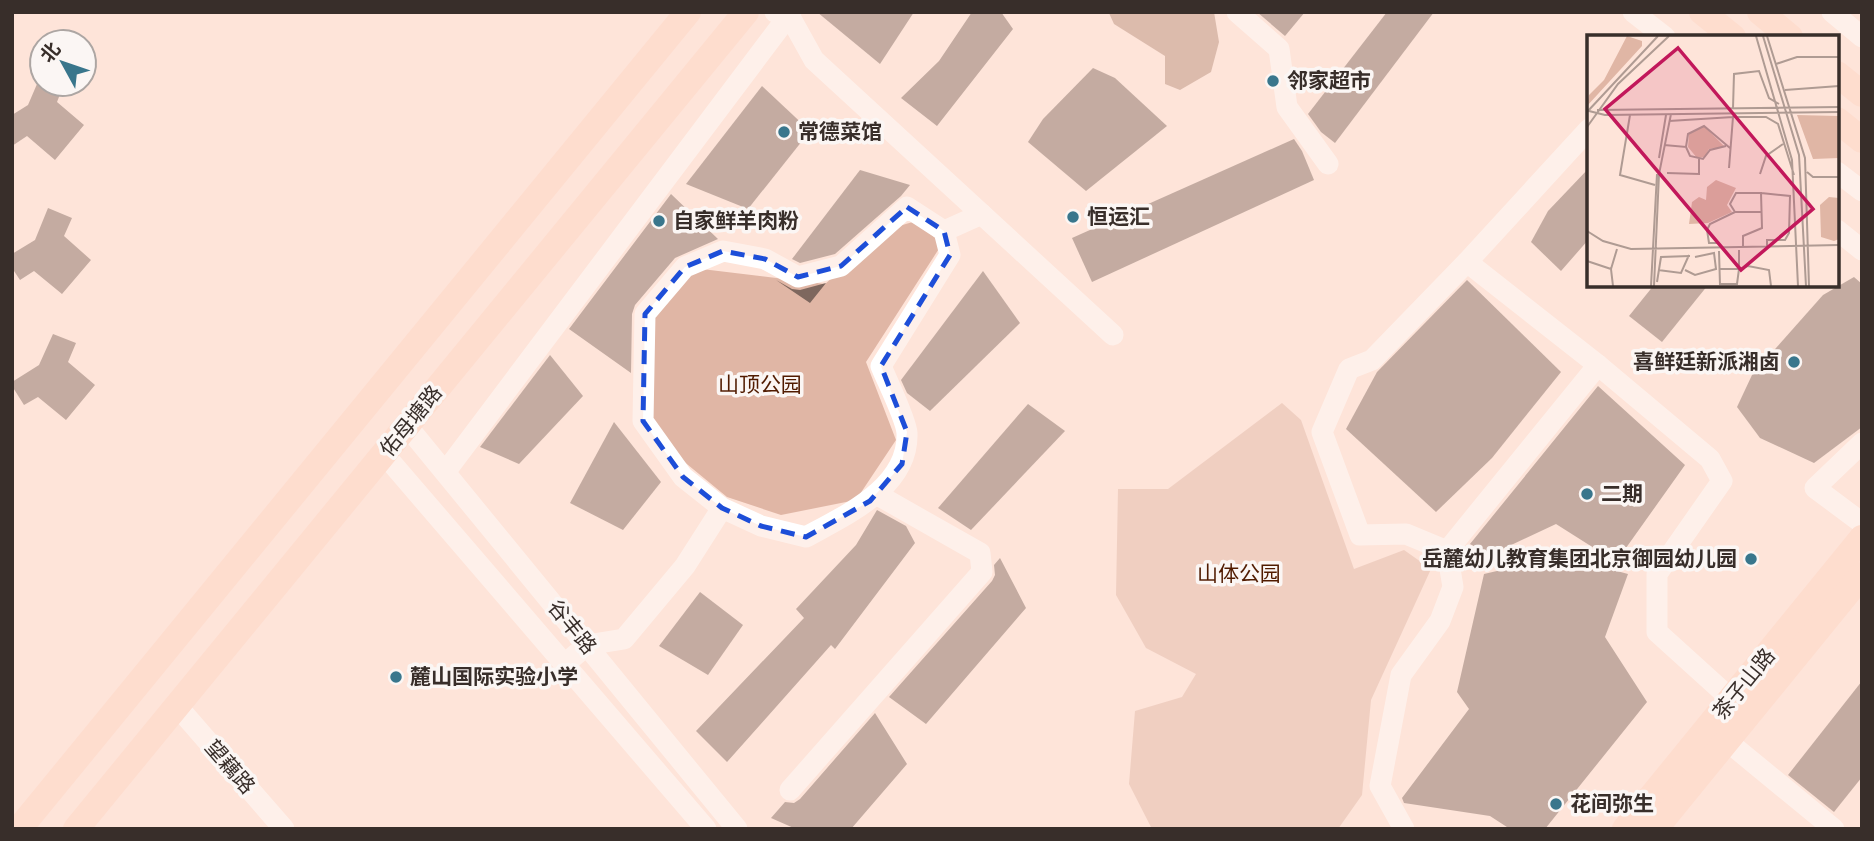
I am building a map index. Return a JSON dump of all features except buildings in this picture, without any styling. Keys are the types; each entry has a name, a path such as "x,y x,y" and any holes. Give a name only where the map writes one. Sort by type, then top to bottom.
{"main road":[{"name":"佑母塘路","path":"19,829 688,12"},
{"name":"佑母塘路","path":"76,829 746,12"},
{"path":"1702,12 1731,35"},
{"path":"1760,12 1788,35"},
{"path":"1839,76 1862,94"},
{"path":"1839,122 1862,140"},
{"name":"茶子山路","path":"1625,829 1862,538"},
{"name":"茶子山路","path":"1655,829 1862,575"}],"street":[{"path":"1237,12 1279,49 1287,107 1328,164"},
{"path":"1633,12 1662,35"},
{"path":"1832,12 1862,37"},
{"path":"446,471 785,13 814,60 1113,335"},
{"path":"1447,551 1406,534 1360,534 1322,432 1349,369 1372,360 1467,262 1587,131"},
{"path":"1839,174 1862,191"},
{"path":"907,207 944,231 950,256 881,366 907,432 902,464 870,501 806,537 761,526 722,508 683,477 643,421 645,314 685,267 723,251 765,259 798,277 841,266 907,207"},
{"path":"944,231 982,214"},
{"path":"1839,232 1862,250"},
{"path":"1467,262 1598,365 1710,459 1722,481 1657,574 1657,632 1731,699"},
{"path":"1404,829 1380,786 1401,675 1440,621 1453,587 1447,551 1598,365"},
{"name":"谷丰路","path":"407,426 737,829"},
{"path":"1862,443 1815,488 1862,523"},
{"name":"谷丰路","path":"384,454 706,829"},
{"path":"790,790 982,572 980,553 876,494"},
{"path":"565,664 587,645 624,639 685,566 722,508"},
{"name":"望藕路","path":"177,706 284,829"},
{"path":"1727,741 1834,829"}],"highlighted area":[{"path":"907,207 944,231 950,255 881,366 907,432 902,464 870,501 806,537 761,526 722,508 683,477 643,421 645,314 685,267 723,251 765,259 798,277 841,266"}],"green space":[{"name":"山顶公园","path":"916,221 942,244 866,362 896,440 856,500 781,515 727,497 682,460 649,416 654,317 685,267 825,284 889,229"},
{"name":"山体公园","path":"1282,403 1301,420 1354,569 1404,550 1431,569 1371,700 1362,795 1338,829 1152,829 1129,784 1135,711 1182,697 1196,674 1146,648 1116,595 1118,489 1168,489"}],"shaded area":[{"path":"1110,12 1214,12 1219,42 1211,72 1180,90 1165,84 1165,56 1114,24"}],"place":[{"name":"邻家超市","path":"1273,81"},
{"name":"常德菜馆","path":"784,132"},
{"name":"恒运汇","path":"1073,217"},
{"name":"自家鲜羊肉粉","path":"659,221"},
{"name":"喜鲜廷新派湘卤","path":"1794,362"},
{"name":"二期","path":"1587,494"},
{"name":"岳麓幼儿教育集团北京御园幼儿园","path":"1751,559"},
{"name":"麓山国际实验小学","path":"396,677"},
{"name":"花间弥生","path":"1556,804"}]}
